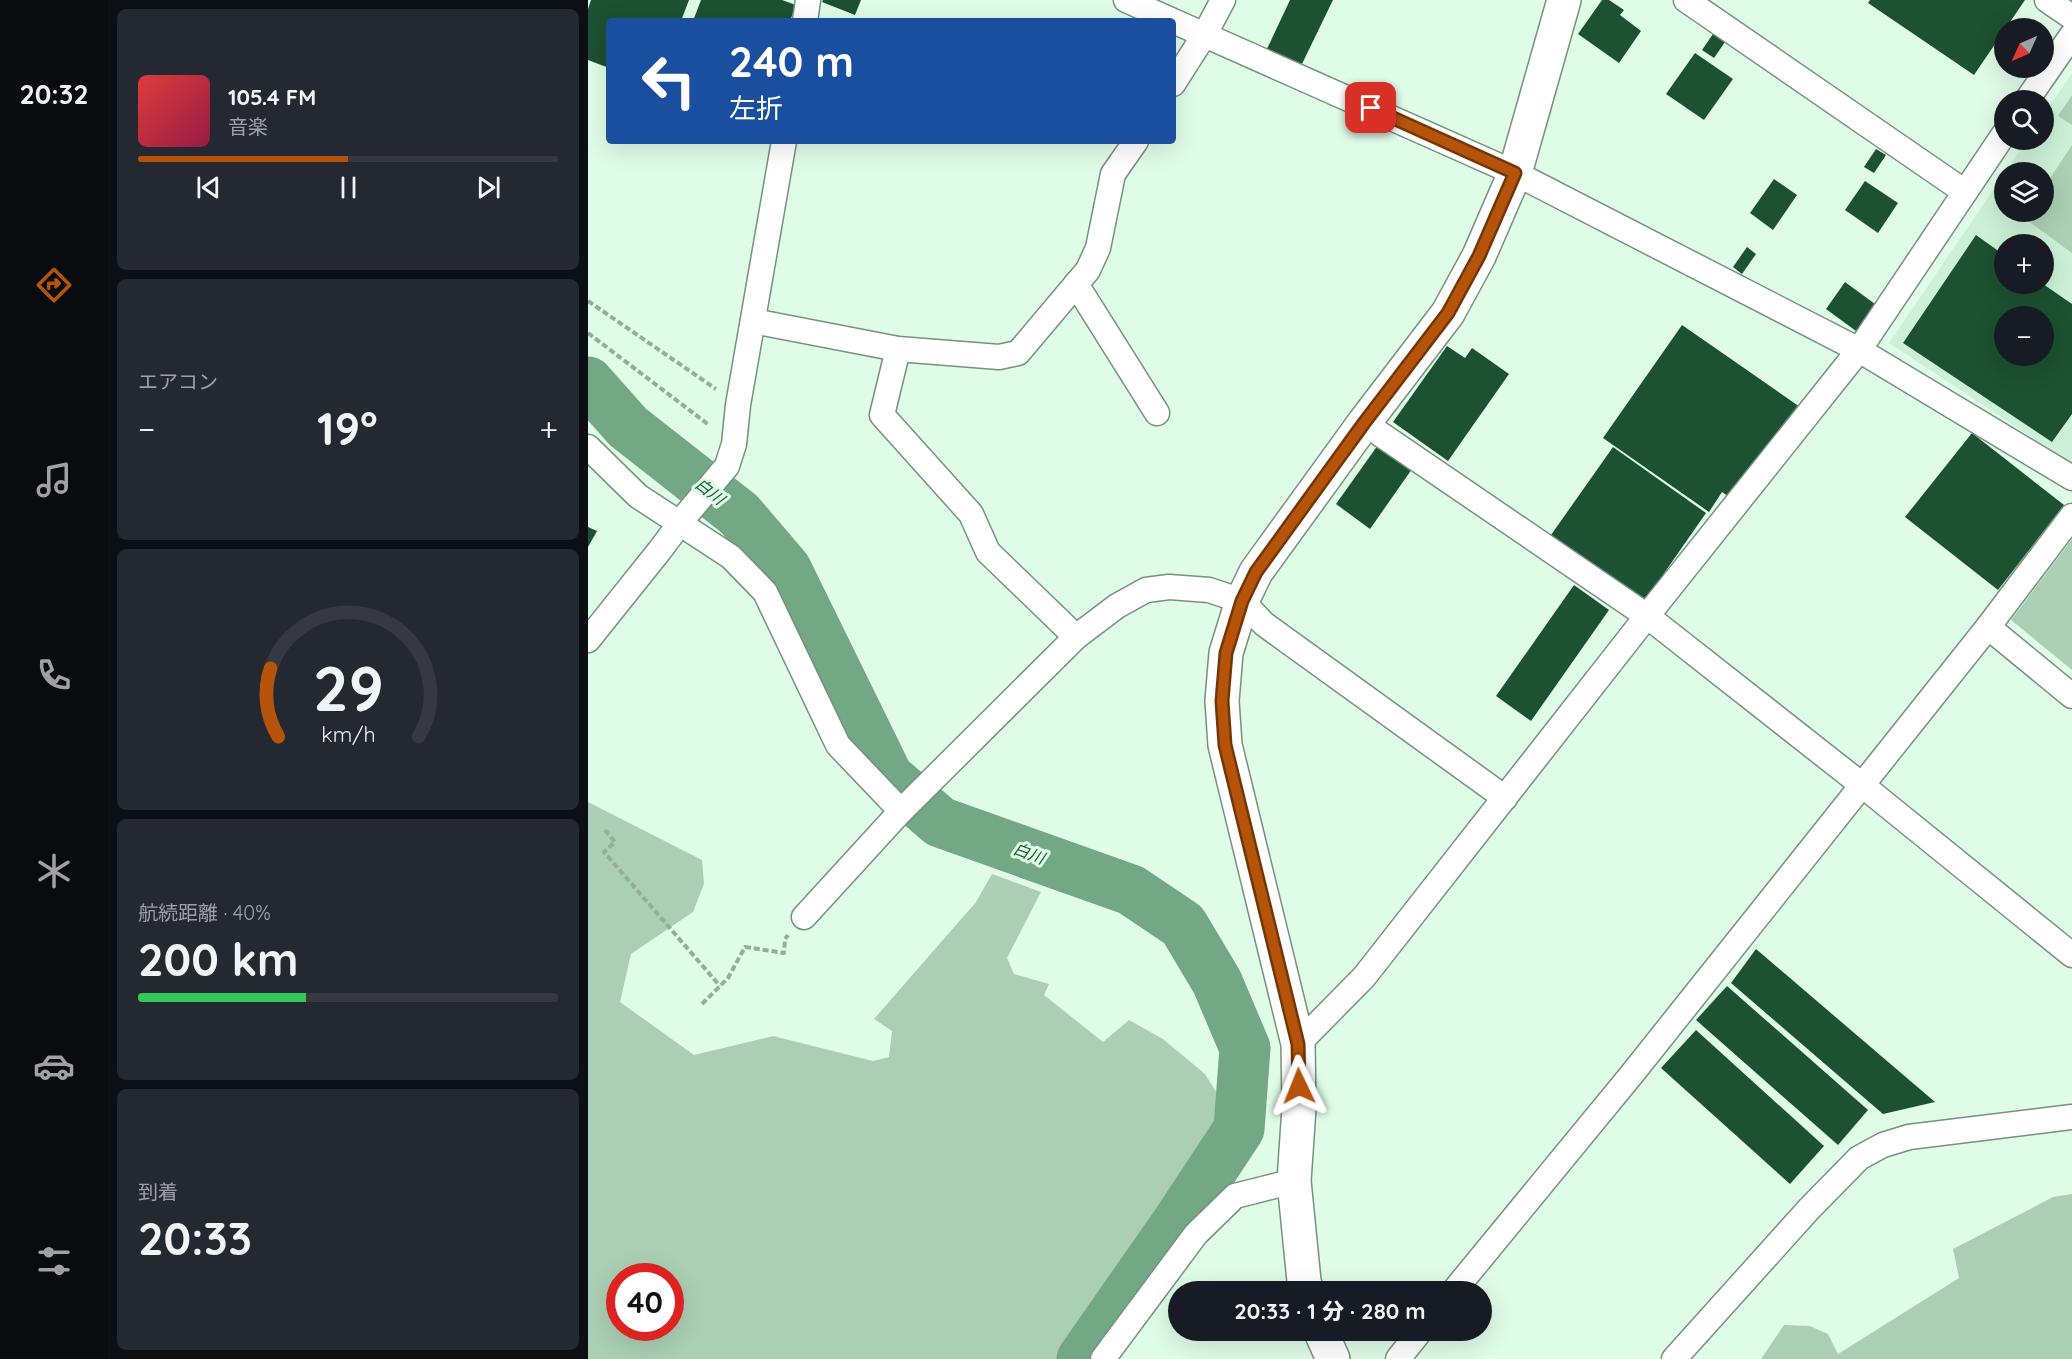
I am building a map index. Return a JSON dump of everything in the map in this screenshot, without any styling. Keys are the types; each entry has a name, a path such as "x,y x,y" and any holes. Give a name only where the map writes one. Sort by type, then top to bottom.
{"street":[{"path":"805,18 808,0"},
{"path":"1126,0 1168,18"},
{"path":"1176,79 1205,34 1223,0"},
{"path":"1304,1281 1294,1181 1299,1108 1298,1044 1225,745 1222,701 1226,653 1242,601 1256,572 1364,423 1448,313 1479,256 1515,173 1564,0"},
{"path":"1686,0 1965,192"},
{"path":"2047,0 2072,17"},
{"path":"1176,22 1515,173 1859,350 2072,478"},
{"path":"2034,90 2072,35"},
{"path":"588,640 731,455 783,144"},
{"path":"753,321 898,349 999,357 1018,353 1088,270 1098,248 1113,174 1134,144"},
{"path":"1298,1044 1364,977 1859,350 1994,150"},
{"path":"1076,284 1156,413"},
{"path":"898,349 882,415 971,514 988,552 1076,637"},
{"path":"1364,423 1647,616 1863,785 2072,955"},
{"path":"588,447 638,496 683,519 731,557 765,592 838,745 901,811"},
{"path":"1462,1281 1632,1074 1863,785 2072,516"},
{"path":"804,916 901,811 1076,637 1117,606 1146,590 1169,587 1209,590 1242,601 1264,624 1505,798"},
{"path":"1988,627 2072,696"},
{"path":"1674,1359 1809,1209 1859,1158 1883,1145 1909,1137 2072,1117"},
{"path":"1103,1359 1196,1234 1235,1196 1294,1181"},
{"path":"1325,1341 1333,1359"},
{"path":"1398,1359 1412,1341"}],"path":[{"path":"588,301 738,405"},
{"path":"588,333 731,455"},
{"path":"605,830 615,842 604,852 720,986"},
{"path":"702,1004 728,978 745,947 784,953"}],"shaded area":[{"path":"2072,73 2072,464 1889,343 1994,189 1994,222 2054,222 2054,162 2012,162 2020,150 2054,150 2054,100"},
{"path":"2072,95 2072,125 2058,116"},
{"path":"2072,145 2072,253 2054,240 2054,234 2046,234 2029,222 2054,222 2054,172"},
{"path":"2072,539 2072,670 2011,620"},
{"path":"588,802 702,860 704,884 693,912 631,954 620,1002 694,1055 773,1036 873,1061 889,1057 892,1031 874,1019 976,902 992,874 1041,892 1007,958 1014,974 1049,984 1044,995 1103,1042 1129,1020 1163,1039 1205,1074 1220,1098 1223,1121 1215,1141 1153,1241 1073,1359 588,1359"},
{"path":"2072,1194 2072,1359 1761,1359 1784,1325 1810,1326 1828,1334 1838,1354 1959,1278 1953,1249 2053,1197"}],"building":[{"path":"591,0 689,0 682,18 606,18 606,67 588,60 588,9"},
{"path":"701,0 782,0 796,5 791,18 694,18"},
{"path":"823,0 861,0 855,15 822,2"},
{"path":"1290,0 1333,0 1301,66 1267,49"},
{"path":"1602,0 1609,0 1624,10 1620,15 1641,31 1619,63 1578,34"},
{"path":"1870,0 2025,0 2013,18 1994,18 1994,46 1974,75 1868,3"},
{"path":"1713,34 1725,42 1714,58 1702,50"},
{"path":"1695,53 1733,79 1704,120 1666,94"},
{"path":"1876,149 1886,155 1874,173 1864,167"},
{"path":"1774,179 1797,195 1773,230 1750,213"},
{"path":"1865,181 1898,203 1878,233 1845,210"},
{"path":"1976,235 1994,248 1994,294 2054,294 2054,292 2072,304 2072,414 2052,442 1903,343"},
{"path":"1747,247 1756,254 1742,274 1733,267"},
{"path":"1845,282 1875,304 1856,331 1826,309"},
{"path":"1682,325 1800,407 1735,501 1722,492 1709,512 1603,438"},
{"path":"1447,346 1465,358 1472,348 1509,374 1448,461 1393,422"},
{"path":"1972,433 2064,505 1998,590 1905,517"},
{"path":"1378,445 1412,469 1370,529 1336,504"},
{"path":"1613,447 1706,513 1644,602 1551,535"},
{"path":"588,527 597,531 588,547"},
{"path":"1574,585 1609,610 1531,721 1496,696"},
{"path":"1756,949 1935,1102 1883,1114 1731,983"},
{"path":"1727,986 1868,1110 1838,1145 1696,1020"},
{"path":"1696,1030 1824,1146 1790,1184 1661,1068"}],"waterway":[{"name":"白川","path":"588,382 628,427 739,514 786,569 888,777 940,822 1131,890 1183,925 1217,982 1245,1048 1239,1129 1082,1359"}],"route":[{"path":"1299,1086 1298,1044 1225,745 1222,701 1226,653 1242,601 1256,572 1364,423 1448,313 1479,256 1515,173 1371,108"}]}
